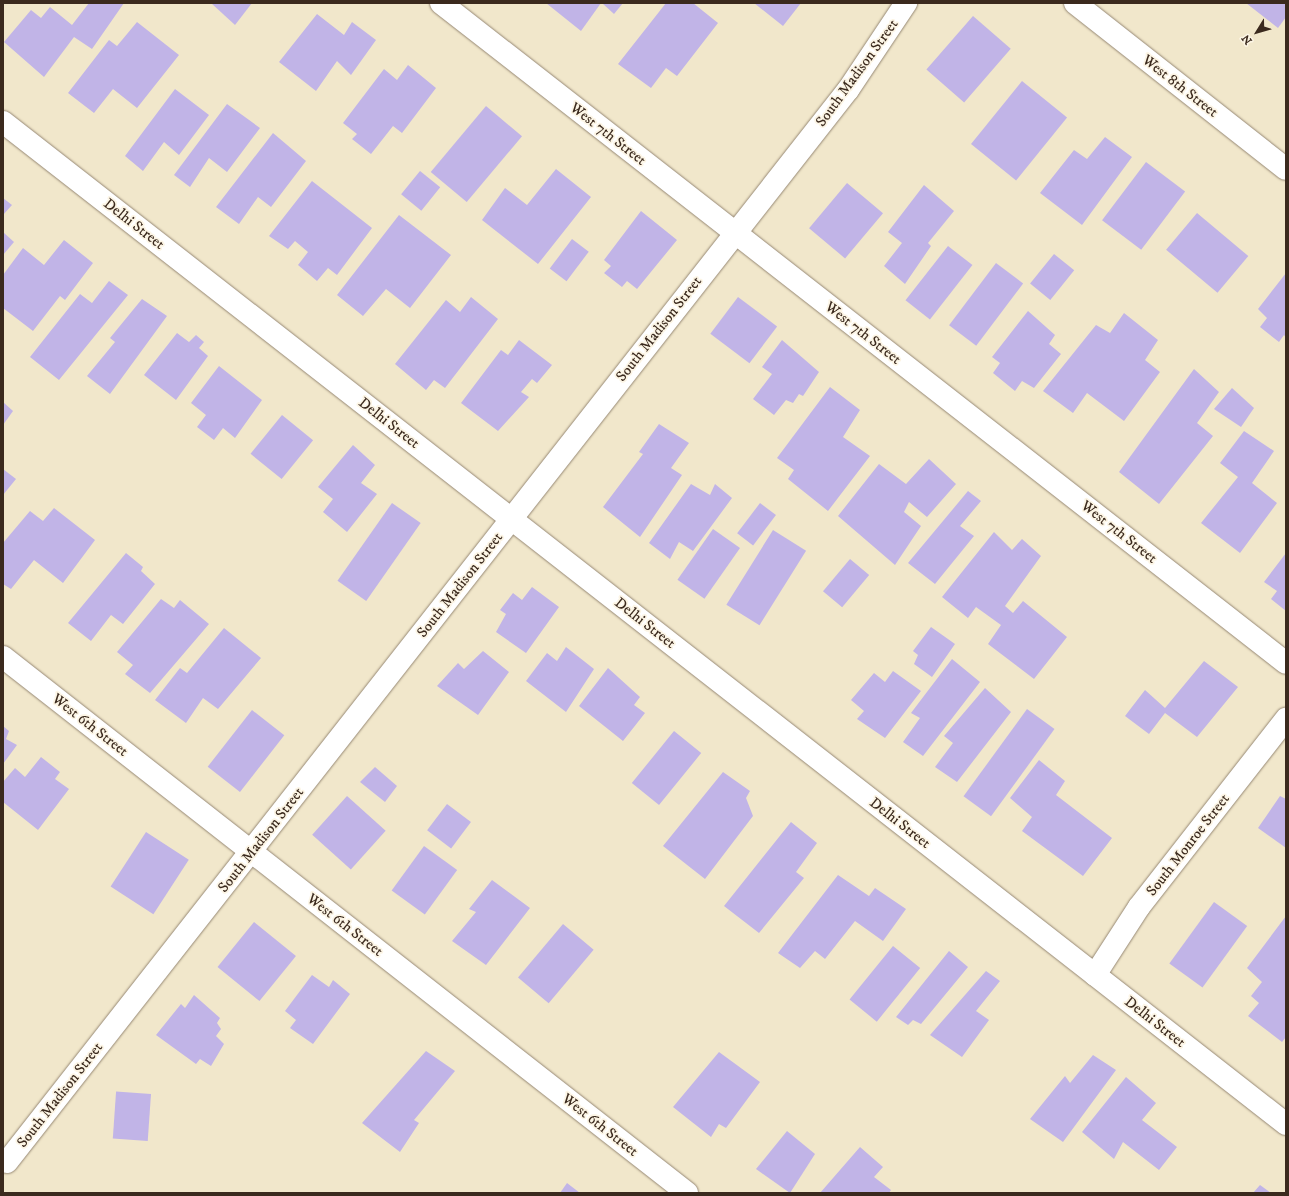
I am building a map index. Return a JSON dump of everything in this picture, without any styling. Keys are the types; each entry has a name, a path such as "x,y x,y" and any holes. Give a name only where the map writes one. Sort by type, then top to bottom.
{"street":[{"name":"West 7th Street","path":"441,3 1286,663"},
{"name":"South Madison Street","path":"7,1162 252,852 848,90 906,3"},
{"name":"West 8th Street","path":"1075,3 1286,169"},
{"name":"Delhi Street","path":"3,122 1286,1124"},
{"name":"West 6th Street","path":"3,657 688,1193"},
{"name":"South Monroe Street","path":"1095,975 1139,907 1286,719"}],"building":[{"path":"89,3 124,3 92,49 74,37 44,77 4,42 31,10 41,18 50,7 72,25"},
{"path":"211,3 252,3 235,25"},
{"path":"546,3 601,3 581,31"},
{"path":"602,3 623,3 614,14"},
{"path":"666,3 693,3 718,23 677,76 666,68 651,88 618,64"},
{"path":"754,3 801,3 783,26"},
{"path":"1246,3 1286,3 1286,17 1278,28"},
{"path":"317,14 344,35 352,22 376,40 351,75 337,61 316,91 279,62"},
{"path":"973,16 1011,49 964,102 926,70"},
{"path":"137,22 179,55 137,108 113,89 94,113 68,93 109,40 117,46"},
{"path":"408,65 436,88 402,133 393,126 371,154 352,139 357,134 343,123 384,69 397,80"},
{"path":"1022,81 1067,118 1016,180 971,144"},
{"path":"175,89 209,115 179,155 164,142 143,171 125,156"},
{"path":"227,104 260,128 227,172 209,158 190,187 174,175"},
{"path":"486,106 522,136 467,202 431,172"},
{"path":"273,133 306,161 271,207 258,197 239,224 216,207"},
{"path":"1105,137 1132,157 1082,225 1040,193 1074,150 1087,159"},
{"path":"1146,162 1185,191 1141,250 1102,220"},
{"path":"556,169 591,197 538,264 482,220 505,188 527,205"},
{"path":"420,171 440,187 421,211 401,194"},
{"path":"312,181 372,228 337,275 328,268 317,281 298,265 308,252 295,241 288,249 269,236"},
{"path":"847,183 883,213 845,258 809,228"},
{"path":"924,185 954,211 928,243 931,246 905,284 884,266 902,243 888,232"},
{"path":"3,198 12,205 3,215"},
{"path":"641,211 677,240 637,289 627,281 622,287 604,273 611,266 604,260"},
{"path":"1197,213 1248,256 1217,293 1166,250"},
{"path":"399,215 451,255 410,308 386,289 363,316 337,295"},
{"path":"3,232 14,242 3,255"},
{"path":"572,239 589,252 567,281 550,269"},
{"path":"64,240 93,263 65,300 60,296 33,331 3,308 3,275 23,248 44,265"},
{"path":"948,246 972,265 930,319 906,300"},
{"path":"1054,254 1074,270 1050,300 1030,284"},
{"path":"996,263 1023,283 976,346 949,325"},
{"path":"1286,273 1286,338 1284,335 1279,342 1260,327 1267,318 1258,309"},
{"path":"109,281 128,295 59,380 30,357 80,294 92,303"},
{"path":"471,297 498,319 445,388 434,380 426,390 395,364 446,300 460,312"},
{"path":"738,297 777,326 749,363 710,334"},
{"path":"142,299 167,316 110,394 87,376 115,342 110,338"},
{"path":"1028,311 1055,335 1049,344 1061,354 1034,388 1022,381 1015,391 993,373 1000,363 992,357"},
{"path":"1124,313 1158,340 1145,360 1160,372 1124,421 1087,393 1073,413 1043,391 1096,325 1110,333"},
{"path":"177,333 189,342 196,335 204,342 199,348 208,356 176,400 144,375"},
{"path":"519,340 552,365 537,383 532,379 521,392 529,397 498,431 461,403 501,350 508,355"},
{"path":"782,340 819,372 803,396 799,394 793,403 786,400 774,415 753,399 772,374 762,367"},
{"path":"219,366 262,400 235,438 223,428 214,440 197,427 206,415 191,403"},
{"path":"1194,369 1219,392 1197,423 1213,436 1159,504 1119,472"},
{"path":"830,387 860,410 843,437 870,456 828,511 788,479 794,470 777,458"},
{"path":"1232,388 1254,408 1241,427 1214,409"},
{"path":"3,402 13,411 3,425"},
{"path":"282,415 313,440 282,479 251,454"},
{"path":"659,424 689,443 671,468 682,475 640,537 603,507 643,454 639,452"},
{"path":"1244,431 1274,451 1252,483 1277,503 1240,553 1201,523 1238,477 1220,463"},
{"path":"353,445 375,465 361,483 377,494 347,532 323,512 333,499 318,487"},
{"path":"929,459 956,484 927,517 909,502 904,512 921,526 895,565 838,516 879,464 906,484"},
{"path":"3,469 16,479 3,495"},
{"path":"691,484 710,495 715,484 732,498 693,551 679,542 670,559 649,543"},
{"path":"968,491 981,501 960,526 974,536 935,584 908,563"},
{"path":"392,503 421,523 366,601 338,581"},
{"path":"760,503 776,515 753,545 737,533"},
{"path":"54,508 95,540 63,583 34,560 11,589 3,584 3,543 30,511 43,521"},
{"path":"713,529 740,548 704,599 677,580"},
{"path":"773,530 806,551 759,625 726,605"},
{"path":"994,532 1012,550 1022,539 1041,556 1005,606 1013,613 1023,601 1067,637 1034,679 988,644 1001,625 976,607 968,618 942,597"},
{"path":"126,553 143,567 141,571 155,584 123,624 111,615 91,641 68,623"},
{"path":"1286,553 1286,611 1271,599 1277,591 1264,582"},
{"path":"850,559 869,575 842,607 823,591"},
{"path":"532,587 559,607 526,653 496,632 506,614 500,610 513,593 522,600"},
{"path":"161,599 174,608 180,600 209,624 150,693 125,674 133,665 117,652"},
{"path":"931,627 955,644 932,677 914,664 918,655 913,651"},
{"path":"224,628 261,658 218,709 203,698 186,723 155,700 180,668 187,673"},
{"path":"566,647 594,669 566,712 526,681 547,653 557,661"},
{"path":"483,651 509,672 478,715 437,686 458,663 464,669"},
{"path":"952,659 980,682 923,756 903,742 920,718 911,713"},
{"path":"1204,661 1238,687 1197,737 1165,713 1149,734 1125,716 1145,690 1165,708"},
{"path":"608,668 640,697 634,705 645,713 623,741 579,706"},
{"path":"893,671 921,691 885,738 857,719 864,711 851,700 874,673 885,682"},
{"path":"985,688 1011,712 957,782 935,767 953,743 944,736"},
{"path":"1027,709 1055,729 991,816 964,796"},
{"path":"252,710 284,735 240,792 208,767"},
{"path":"3,726 9,731 6,739 17,745 3,764"},
{"path":"674,731 701,753 659,805 632,783"},
{"path":"41,757 60,772 55,779 69,789 38,830 3,802 3,782 15,768 25,777"},
{"path":"1039,760 1065,781 1056,795 1112,838 1083,876 1022,831 1032,817 1010,798"},
{"path":"375,767 397,786 385,802 360,782"},
{"path":"723,772 750,791 746,798 753,816 705,879 663,846"},
{"path":"347,796 386,831 351,869 312,835"},
{"path":"1280,796 1286,799 1286,848 1258,828"},
{"path":"447,804 471,822 451,848 427,830"},
{"path":"791,822 817,843 796,872 804,878 759,933 724,906"},
{"path":"146,832 189,860 153,914 111,887"},
{"path":"424,846 457,870 425,915 392,890"},
{"path":"838,875 869,896 875,888 906,909 883,941 855,921 825,959 815,951 800,968 778,953"},
{"path":"492,880 530,908 486,965 452,941 476,912 469,909"},
{"path":"1214,902 1247,926 1202,988 1169,963"},
{"path":"1286,916 1286,1037 1282,1042 1248,1016 1259,1003 1251,996 1262,982 1247,968"},
{"path":"254,922 296,956 259,1001 217,967"},
{"path":"563,924 594,950 549,1003 518,978"},
{"path":"893,946 920,968 877,1022 850,1000"},
{"path":"949,951 968,967 921,1024 913,1020 908,1025 896,1017"},
{"path":"986,971 1000,981 976,1011 989,1020 962,1057 930,1035"},
{"path":"312,975 329,987 333,980 350,994 313,1044 290,1028 296,1020 285,1011"},
{"path":"194,995 220,1018 217,1023 221,1029 216,1036 224,1044 211,1066 200,1059 196,1064 156,1035 181,1004 185,1008"},
{"path":"426,1051 455,1071 414,1120 419,1123 400,1152 362,1123"},
{"path":"719,1052 760,1082 726,1128 719,1124 711,1137 673,1107"},
{"path":"1093,1055 1116,1070 1063,1142 1030,1119 1065,1076 1070,1083"},
{"path":"1126,1077 1156,1103 1142,1120 1177,1147 1159,1170 1123,1142 1114,1159 1082,1132"},
{"path":"116,1092 151,1094 148,1141 113,1138"},
{"path":"787,1131 815,1154 790,1193 756,1169"},
{"path":"860,1147 883,1167 874,1177 891,1190 889,1193 820,1193"},
{"path":"567,1183 580,1193 560,1193"},
{"path":"1260,1185 1271,1193 1253,1193"}]}
